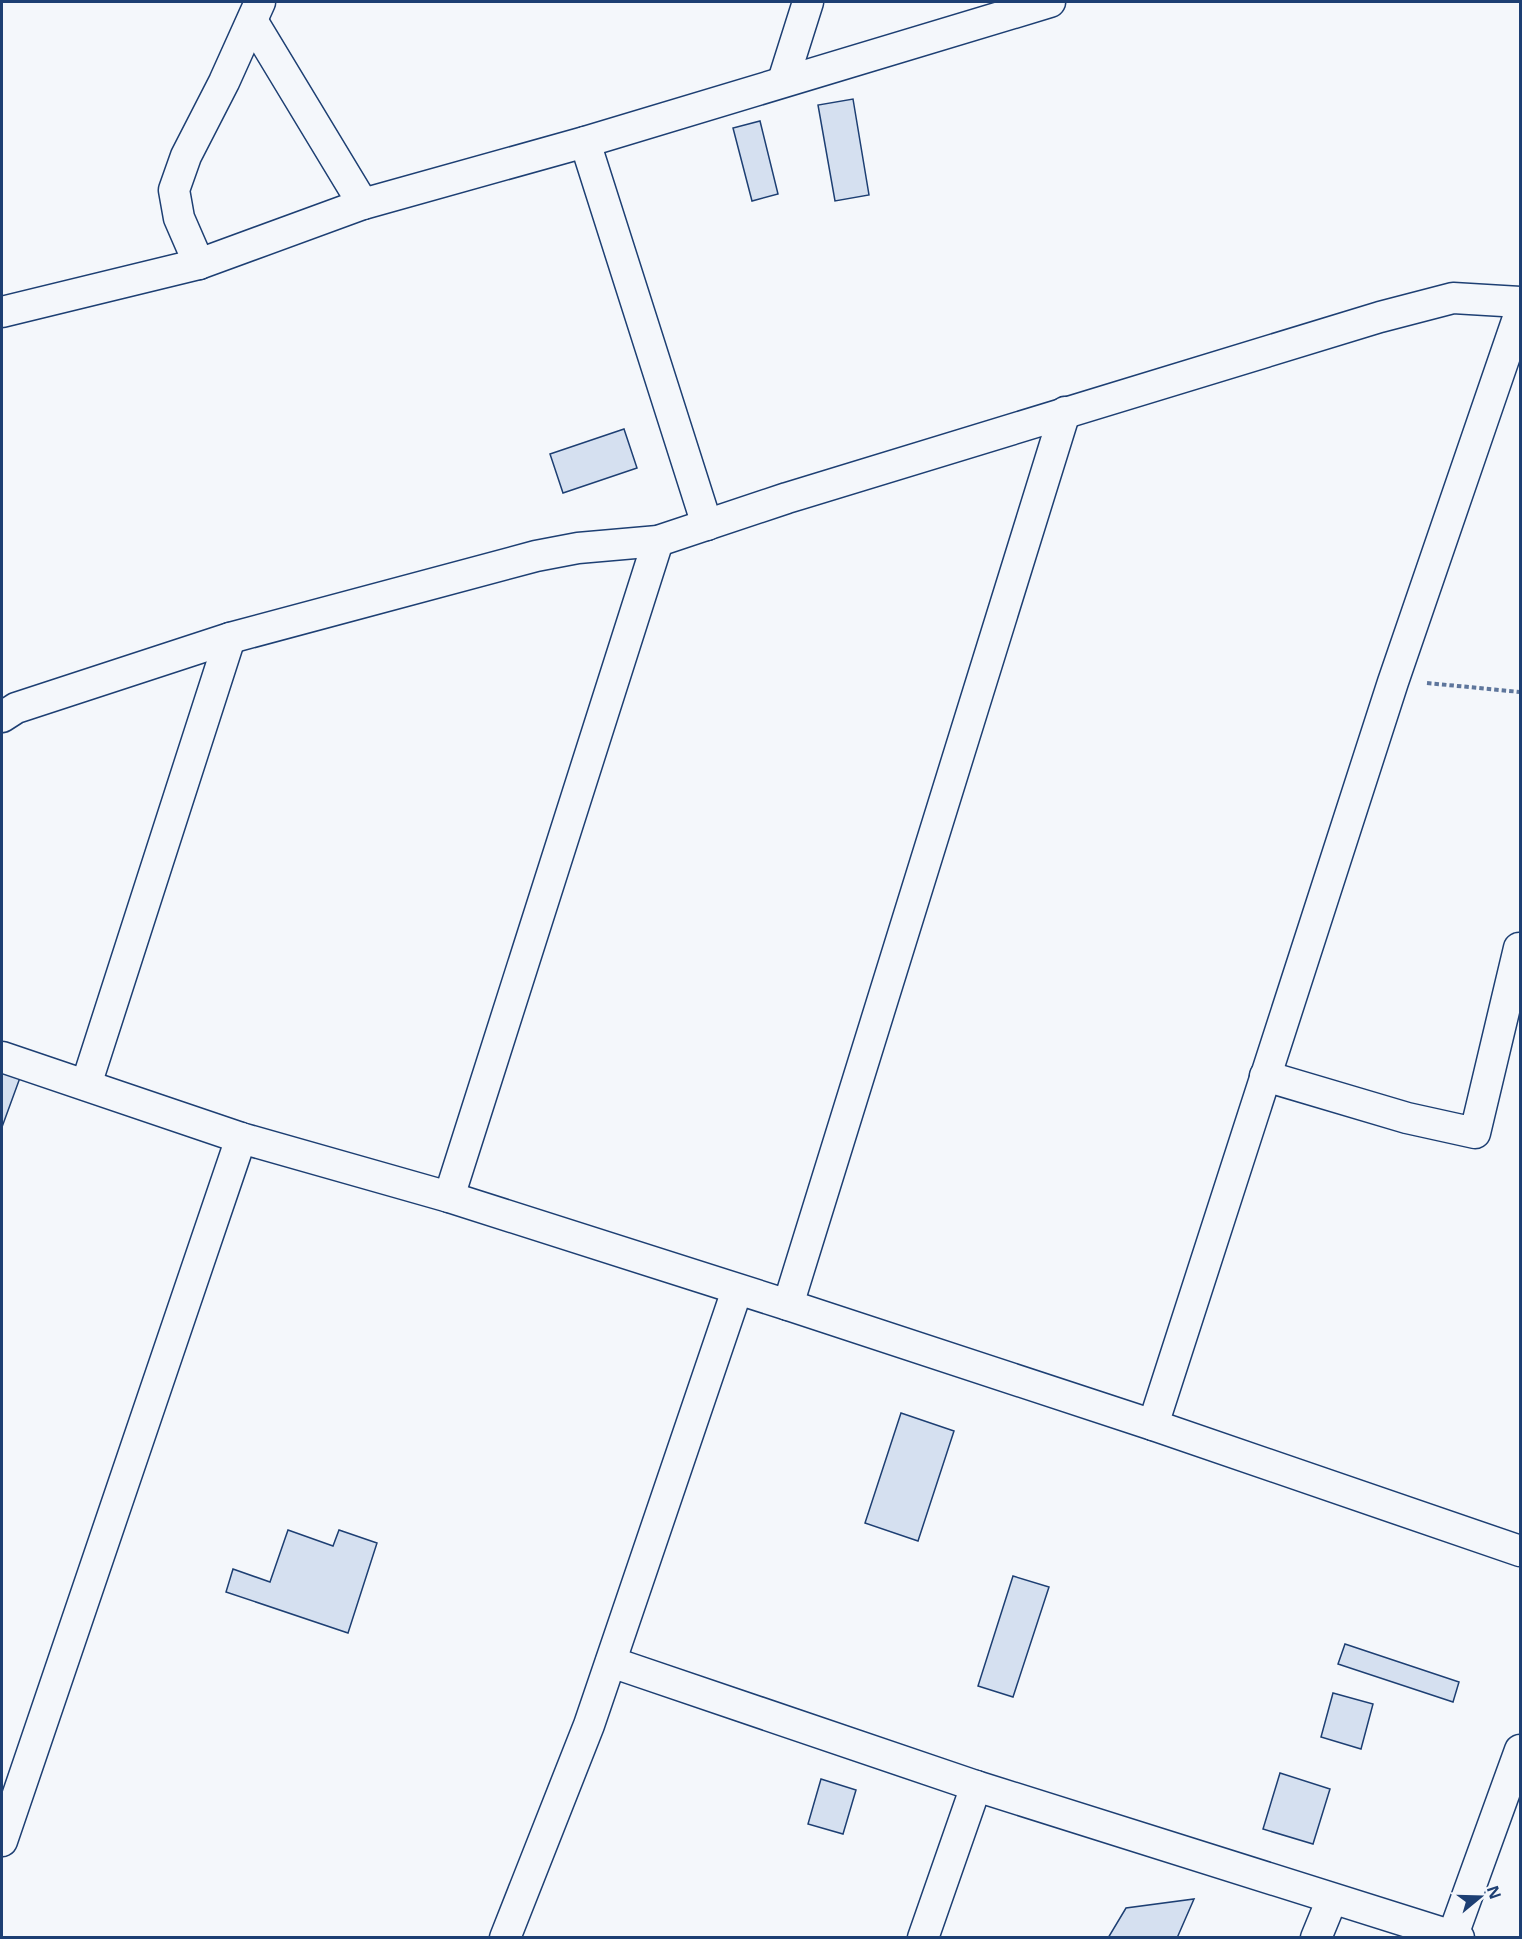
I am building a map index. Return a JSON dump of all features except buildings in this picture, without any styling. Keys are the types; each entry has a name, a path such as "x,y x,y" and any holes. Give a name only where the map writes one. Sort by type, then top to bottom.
{"street":[{"path":"783,81 808,2"},
{"path":"2,312 199,264 363,204 585,142 1050,2"},
{"path":"257,12 363,204"},
{"path":"199,264 179,218 174,190 186,156 257,12"},
{"path":"585,142 707,525"},
{"path":"2,717 16,708 230,638 536,556 578,548 658,541 787,498 1065,412 1454,297 1521,302"},
{"path":"1152,1425 1394,682 1521,312"},
{"path":"788,1305 1065,412"},
{"path":"449,1197 658,541"},
{"path":"86,1085 230,638"},
{"path":"1265,1076 1407,1118 1475,1133 1519,948"},
{"path":"2,1057 241,1138 449,1197 788,1305 1152,1425 1521,1551"},
{"path":"2,1841 241,1138"},
{"path":"505,1938 589,1725 737,1290"},
{"path":"611,1662 976,1786 1456,1936 1521,1750"},
{"path":"923,1938 976,1786"},
{"path":"1316,1938 1332,1899"}],"path":[{"path":"1394,682 1521,692"}]}
